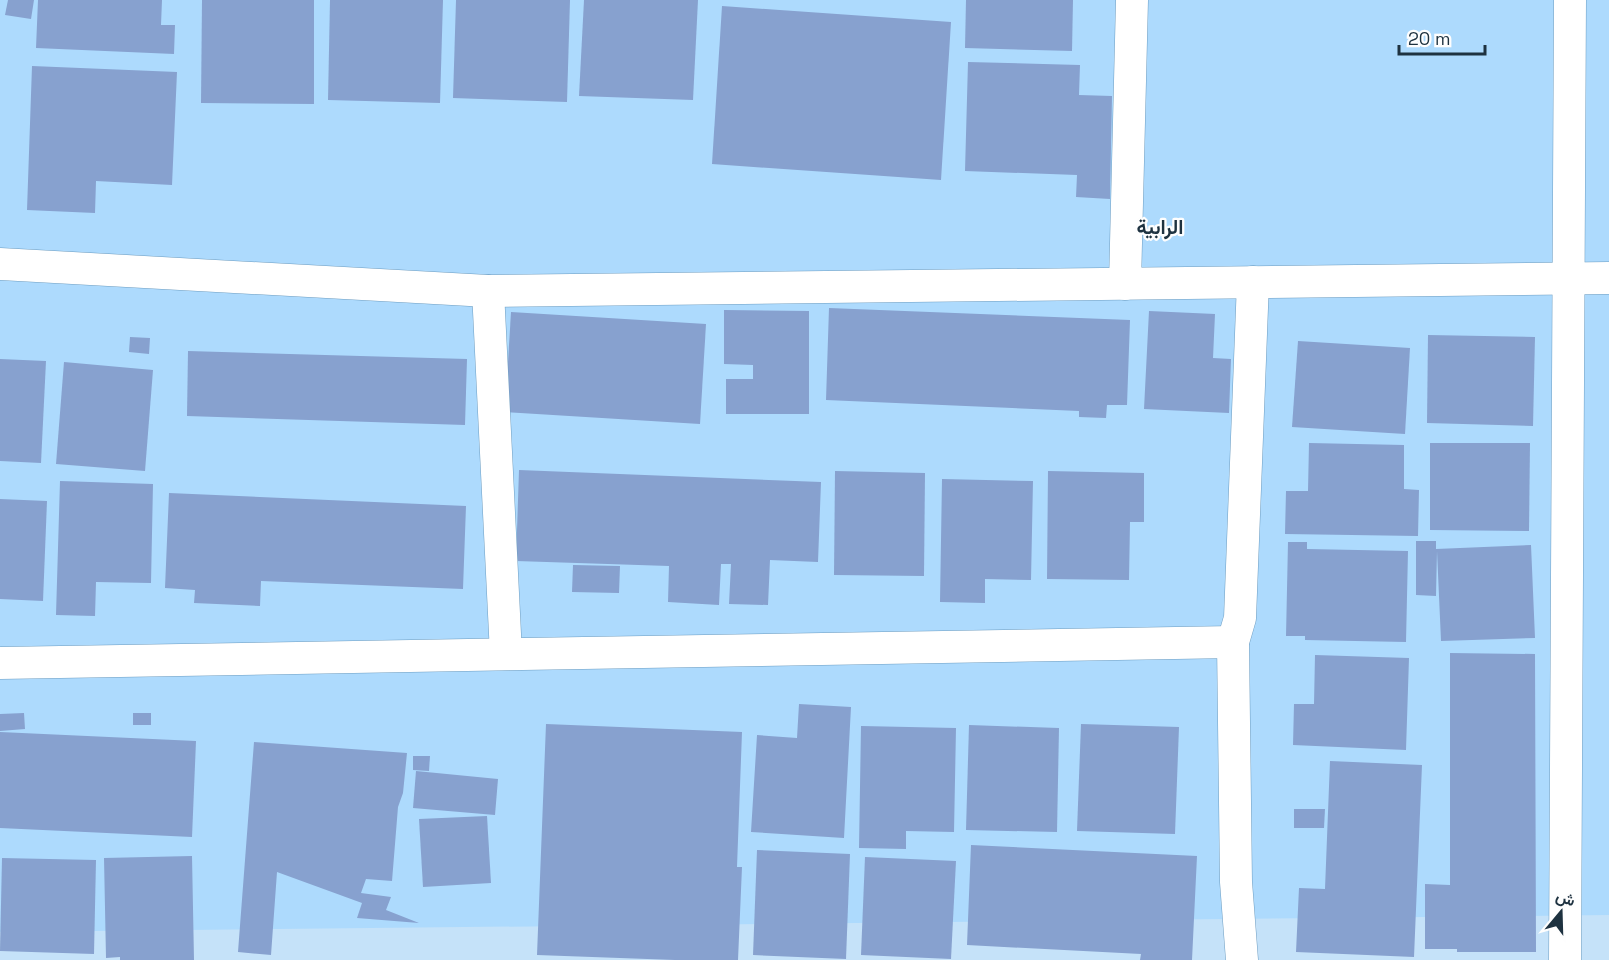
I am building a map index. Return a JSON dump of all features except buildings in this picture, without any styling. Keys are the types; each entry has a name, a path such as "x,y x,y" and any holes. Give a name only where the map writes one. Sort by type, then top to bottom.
{"street":[{"path":"1125,284 1132,0"},
{"path":"1565,960 1570,0"},
{"path":"1569,279 1609,254"},
{"path":"0,264 488,291 1609,278"},
{"path":"1242,960 1236,882 1233,642 1240,618 1253,282"},
{"path":"488,291 506,654"},
{"path":"0,663 1233,642"}],"shaded area":[{"path":"0,0 1609,0 1609,915 0,932"}],"district":[{"name":"الرابية","path":"1160,227"}]}
